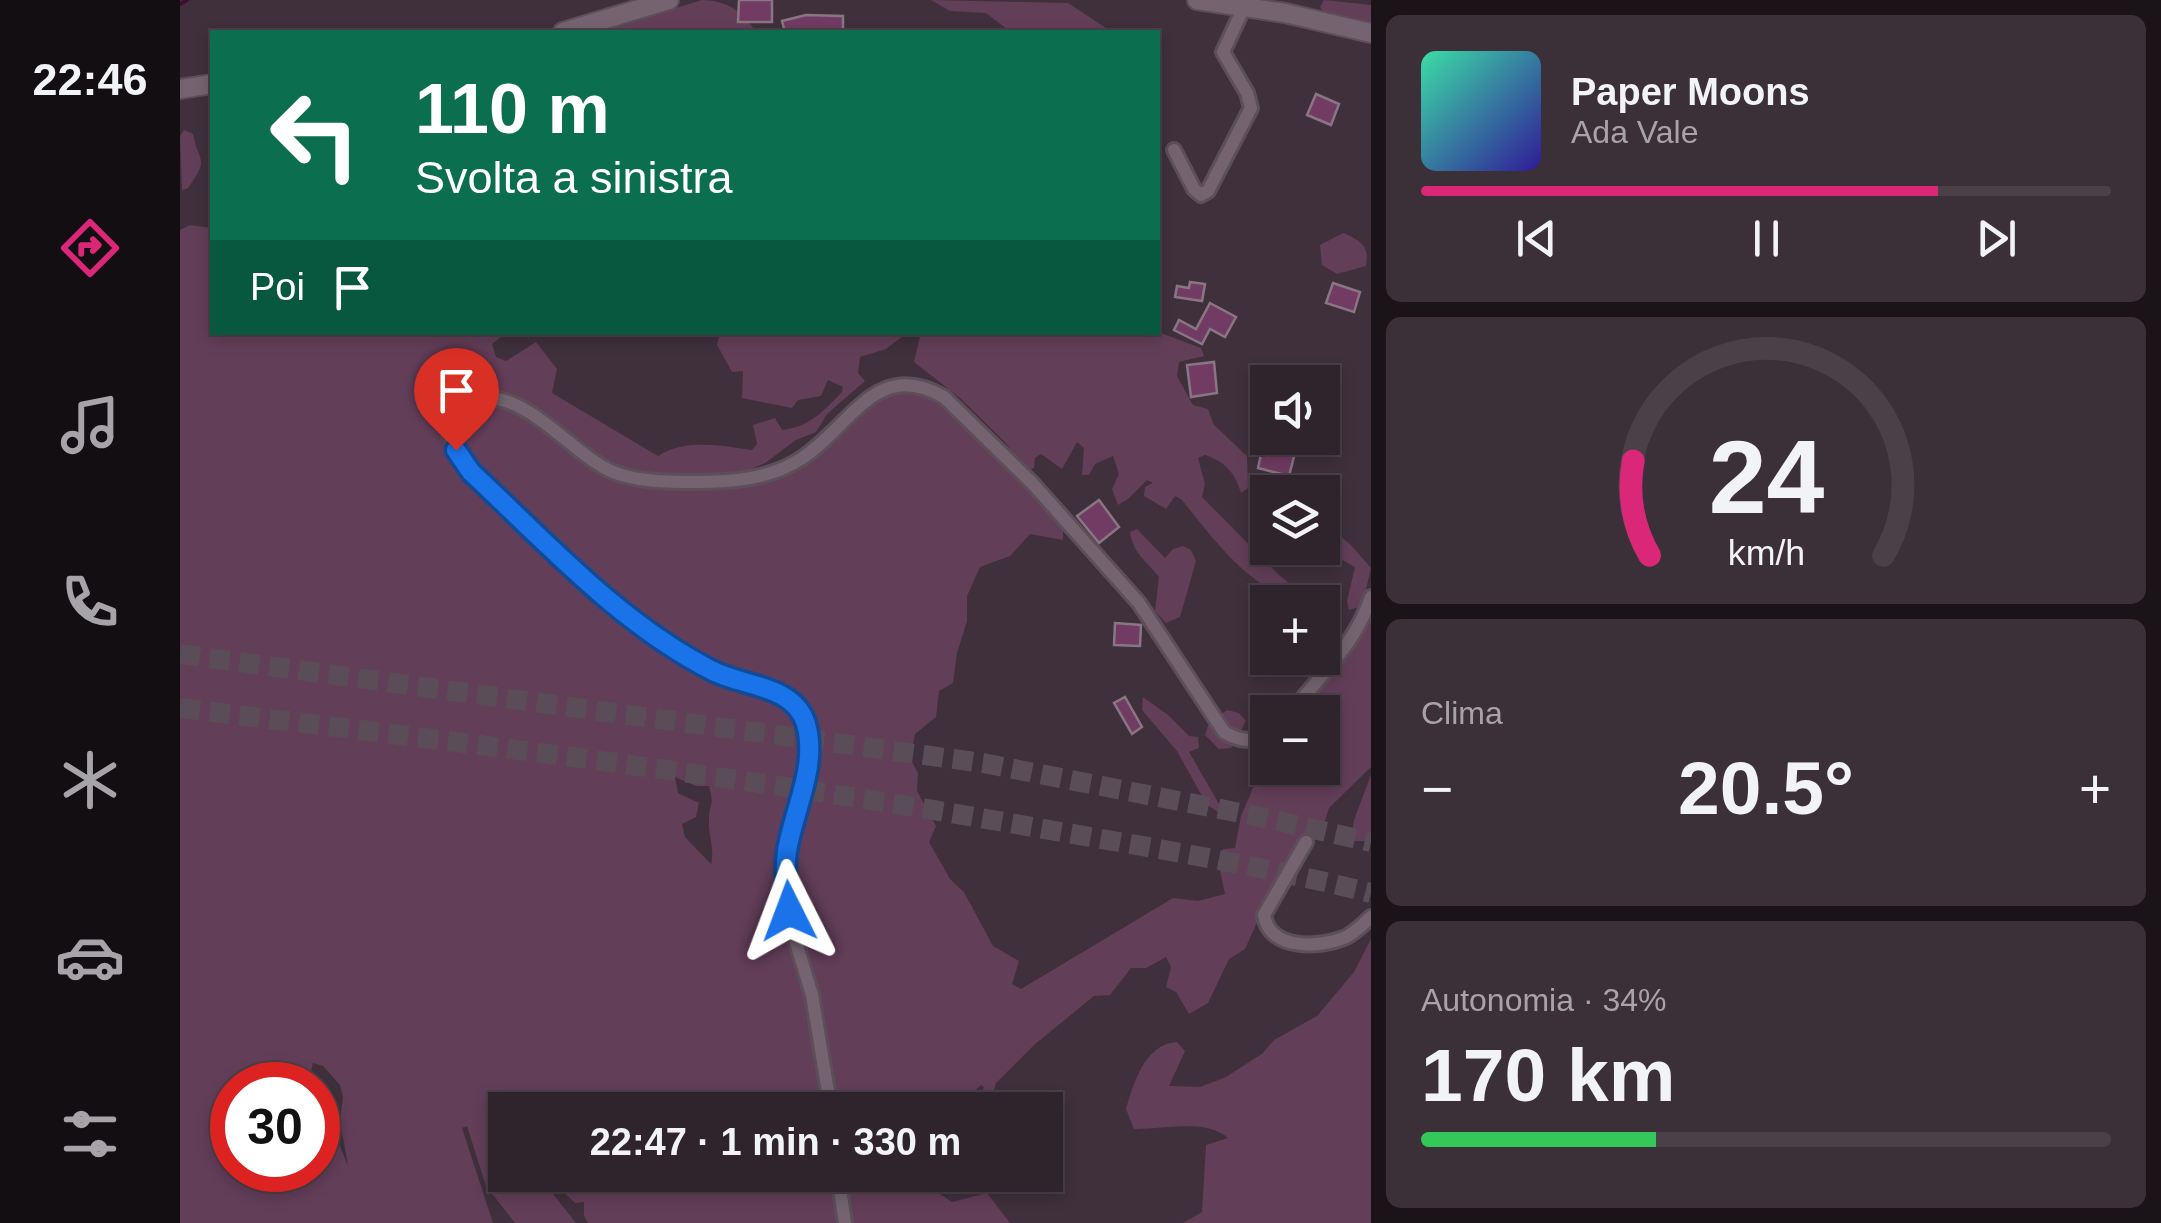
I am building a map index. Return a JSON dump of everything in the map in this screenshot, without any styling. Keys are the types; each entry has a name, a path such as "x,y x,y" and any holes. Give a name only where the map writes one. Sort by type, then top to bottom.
{"main road":[{"path":"570,30 668,0"},
{"path":"1198,0 1371,33"},
{"path":"180,89 210,84"}],"street":[{"path":"1174,150 1194,190 1201,195 1208,192 1251,108 1247,93 1223,52 1244,7"},
{"path":"828,1092 812,995 786,891 788,850 810,750 804,717 788,698 714,672 619,611 471,472 450,436 456,410 468,401 486,397 505,400 611,471 632,478 696,482 753,478 774,471 800,460 887,386 908,383 926,387 944,397 1034,484 1139,604 1224,732 1238,740 1250,740"},
{"path":"1305,695 1351,640 1363,622 1371,597"},
{"path":"1306,842 1264,916 1273,935 1314,946 1351,935 1371,916"},
{"path":"840,1192 844,1223"}],"shaded area":[{"path":"702,0 734,8 754,30 604,30"},
{"path":"931,0 1068,3 1109,30 1004,30 1007,29 986,13 950,11"},
{"path":"1324,0 1371,5 1371,26 1325,14 1320,7"},
{"path":"184,130 193,134 201,165 188,188 182,190 180,136"},
{"path":"190,225 210,228 210,335 503,335 492,344 496,357 506,361 536,342 557,369 552,393 658,456 692,445 752,450 757,444 753,425 775,418 782,430 800,425 822,412 842,392 843,387 828,380 821,396 798,400 792,408 742,398 743,371 732,372 717,345 720,335 904,335 886,349 860,357 858,373 865,381 827,414 816,432 744,472 686,479 770,476 872,403 904,392 924,396 968,425 1063,529 1063,540 1030,534 1010,556 980,567 967,596 967,621 953,683 939,691 936,717 915,734 910,758 918,773 917,791 936,826 929,842 950,879 964,892 993,946 1019,961 1012,984 1021,989 1173,898 1198,901 1225,894 1218,861 1223,849 1235,848 1241,816 1254,785 1340,785 1340,695 1308,695 1323,675 1340,675 1340,652 1371,610 1371,767 1329,808 1323,827 1311,834 1268,898 1245,949 1229,959 1208,1003 1189,1014 1176,992 1166,987 1171,967 1166,957 1146,968 1131,968 1110,995 1094,996 1034,1045 996,1083 993,1092 982,1092 981,1085 973,1092 488,1092 488,1189 467,1126 462,1128 493,1223 180,1223 180,230","holes":["675,777 696,786 709,786 712,802 711,864 685,837 682,824 696,817 699,803 678,793"]},
{"path":"1343,233 1362,245 1366,266 1337,274 1322,265 1320,245"},
{"path":"1160,333 1201,348 1204,356 1179,362 1177,376 1193,405 1208,409 1214,425 1247,456 1248,488 1241,493 1229,469 1205,455 1198,458 1205,484 1202,497 1250,546 1250,565 1269,565 1292,585 1264,585 1256,580 1222,549 1181,499 1175,496 1166,509 1144,496 1145,487 1153,483 1147,480 1118,505 1112,489 1119,474 1113,456 1095,464 1089,475 1082,475 1084,448 1077,442 1062,469 1041,454 1035,458 1034,468 1027,471 1005,442 960,398 914,362 920,335"},
{"path":"1137,529 1165,558 1173,549 1183,546 1191,550 1196,561 1180,617 1166,623 1155,611 1159,577 1132,540 1130,532"},
{"path":"1340,536 1371,568 1362,606 1349,610 1347,601 1355,567 1340,559"},
{"path":"1143,697 1189,736 1198,737 1199,748 1189,752 1222,809 1218,812 1207,805 1177,751 1142,710"},
{"path":"1227,710 1239,713 1246,721 1231,748 1219,749 1205,735 1209,723"},
{"path":"1371,775 1371,841 1351,841 1354,820"},
{"path":"1371,939 1371,1223 1183,1223 1202,1212 1206,1145 1228,1138 1208,1128 1134,1129 1126,1109 1143,1066 1157,1050 1177,1042 1185,1051 1169,1086 1200,1087 1226,1077 1263,1053 1274,1040 1317,1016 1354,972"},
{"path":"491,1192 552,1192 576,1223 515,1223"},
{"path":"564,1192 937,1192 952,1202 987,1193 1010,1223 588,1223 584,1202 575,1203"}],"building":[{"path":"739,0 772,0 772,22 738,22"},
{"path":"806,15 843,16 843,30 784,30 782,21"},
{"path":"1316,94 1339,104 1331,125 1307,115"},
{"path":"1190,282 1205,284 1202,301 1175,297 1177,286 1189,288"},
{"path":"1333,283 1360,292 1354,312 1326,303"},
{"path":"1210,303 1236,317 1225,337 1210,329 1202,344 1174,330 1179,320 1196,329"},
{"path":"1214,362 1217,393 1191,397 1187,365"},
{"path":"1261,455 1294,455 1289,475 1258,468"},
{"path":"1099,500 1119,527 1099,543 1077,516"},
{"path":"1115,623 1141,625 1140,646 1114,645"},
{"path":"1125,697 1142,727 1132,734 1114,703"}],"waterway":[{"path":"180,4 187,0"}],"tunnel":[{"path":"180,654 983,763 1371,842"},
{"path":"180,708 505,748 829,794 1167,850 1371,893"}],"route":[{"path":"456,450 471,472 619,611 714,672 774,691 798,708 808,731 810,750 788,850 789,911"}]}
